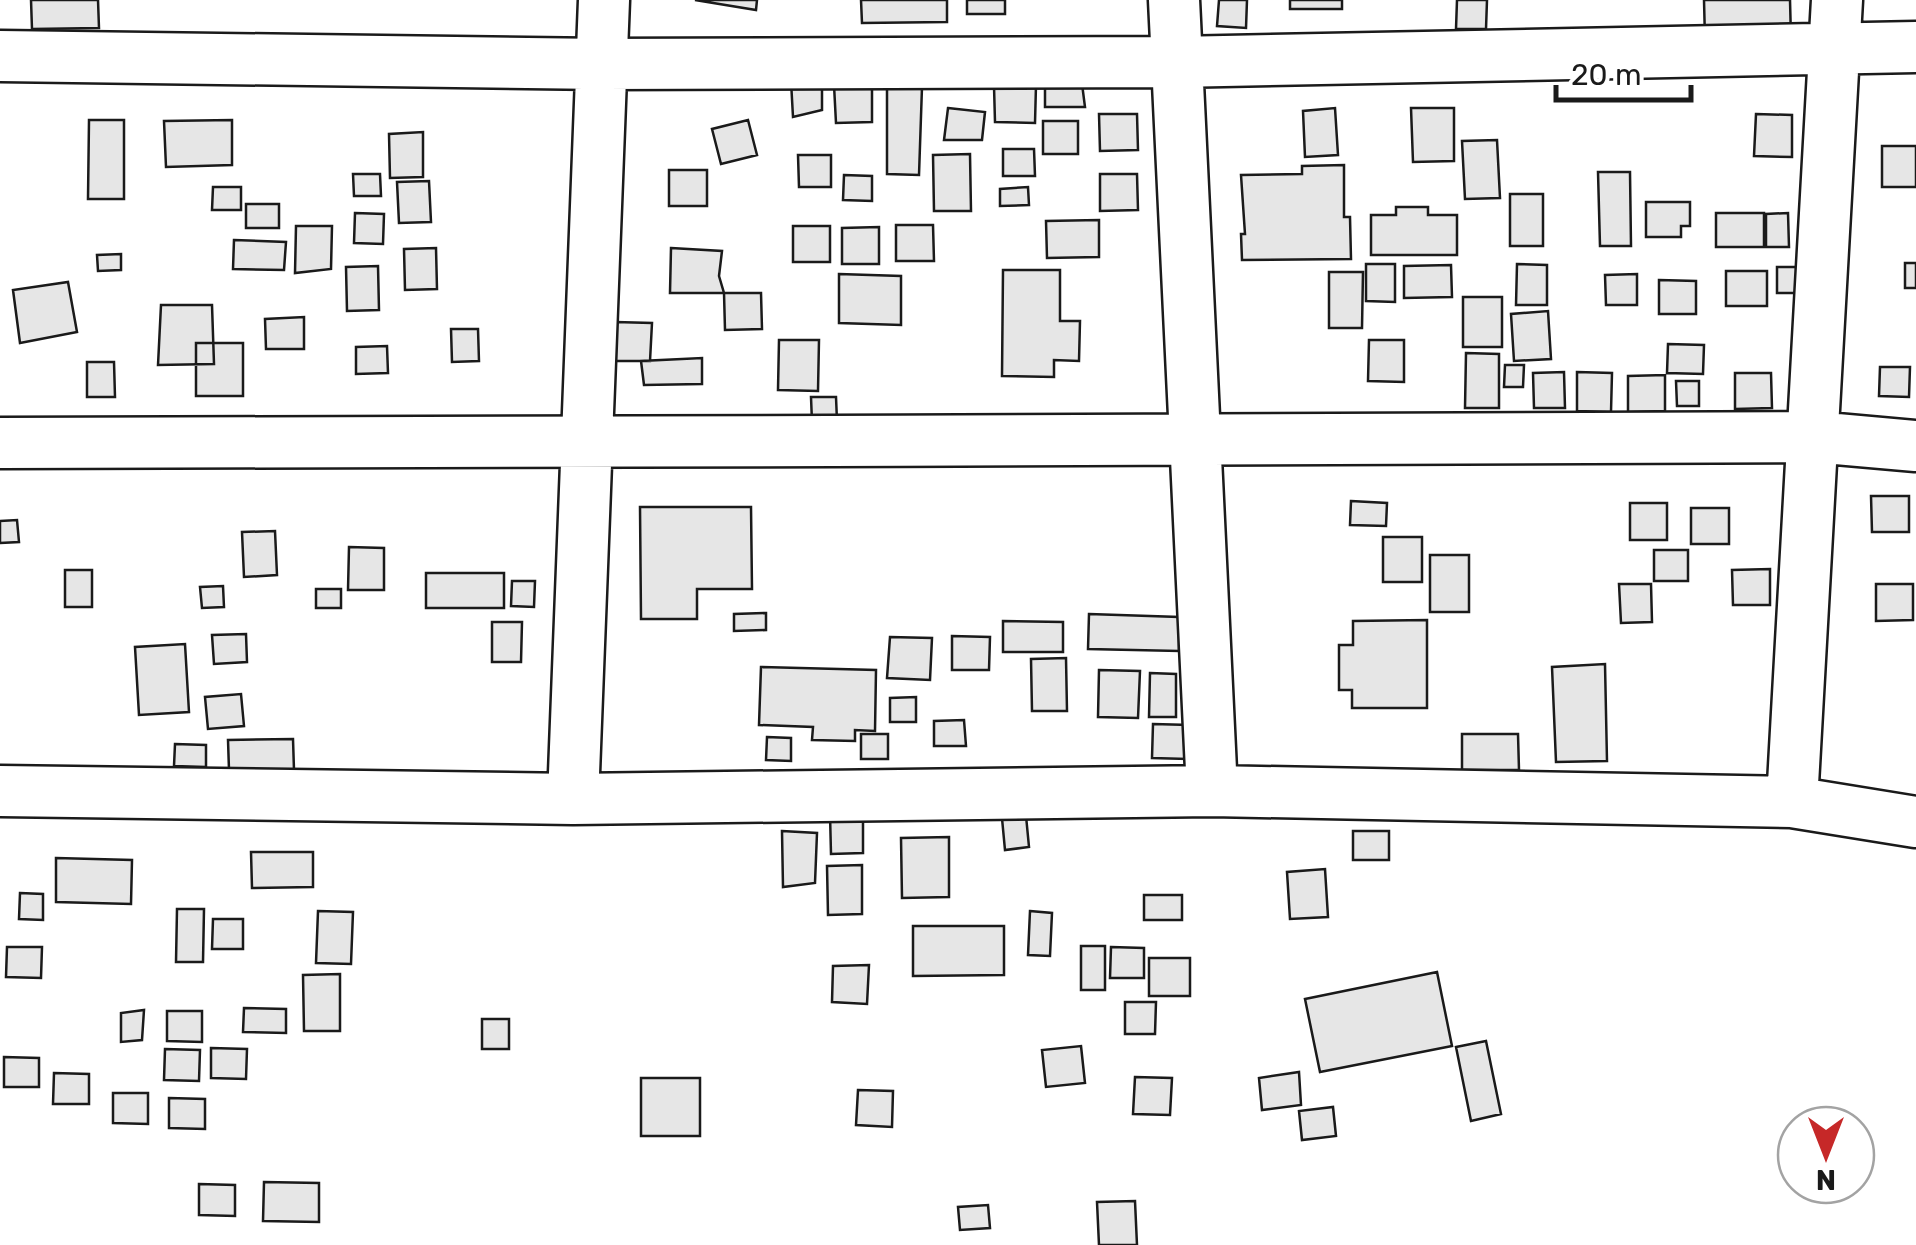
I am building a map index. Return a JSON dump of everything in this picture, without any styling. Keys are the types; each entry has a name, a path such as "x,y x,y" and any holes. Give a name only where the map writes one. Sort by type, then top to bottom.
{"street":[{"path":"572,798 604,0"},
{"path":"1174,0 1198,436 1212,791"},
{"path":"0,56 603,64 1176,62 1837,23 1916,47"},
{"path":"1792,802 1837,23"},
{"path":"0,442 584,446 1198,436 1814,438 1916,446"},
{"path":"0,791 572,798 1212,791 1792,802 1916,822"}],"building":[{"path":"31,0 98,0 99,28 32,29"},
{"path":"695,0 757,0 756,10"},
{"path":"861,0 947,0 947,22 862,23"},
{"path":"967,0 1005,0 1005,14 967,14"},
{"path":"1219,0 1247,0 1246,28 1217,26"},
{"path":"1290,0 1342,0 1342,9 1290,9"},
{"path":"1457,0 1487,0 1486,29 1456,29"},
{"path":"1704,0 1790,0 1791,39 1705,40"},
{"path":"1045,76 1081,76 1085,107 1045,107"},
{"path":"791,81 822,82 822,110 793,117"},
{"path":"834,85 872,85 872,122 836,123"},
{"path":"1036,85 1035,123 995,122 994,86"},
{"path":"922,87 919,175 887,174 887,88"},
{"path":"948,108 985,112 982,140 944,140"},
{"path":"1335,108 1338,155 1305,157 1303,111"},
{"path":"1411,108 1454,108 1454,161 1413,162"},
{"path":"1099,114 1137,114 1138,150 1100,151"},
{"path":"1756,114 1792,115 1792,157 1754,156"},
{"path":"89,120 124,120 124,199 88,199"},
{"path":"232,120 232,165 166,167 164,121"},
{"path":"748,120 757,155 721,164 712,129"},
{"path":"1043,121 1078,121 1078,154 1043,154"},
{"path":"423,132 423,177 390,178 389,134"},
{"path":"1497,140 1500,198 1465,199 1462,141"},
{"path":"1882,146 1916,146 1916,187 1882,187"},
{"path":"1003,149 1034,149 1035,176 1003,176"},
{"path":"970,154 971,211 934,211 933,155"},
{"path":"798,155 831,155 831,187 799,187"},
{"path":"1344,165 1344,217 1350,217 1351,259 1242,260 1241,234 1245,234 1241,175 1302,174 1302,166"},
{"path":"669,170 707,170 707,206 669,206"},
{"path":"1598,172 1630,172 1631,246 1600,246"},
{"path":"353,174 380,174 381,196 354,196"},
{"path":"1100,174 1137,174 1138,210 1100,211"},
{"path":"844,175 872,176 872,201 843,200"},
{"path":"429,181 431,222 399,223 397,182"},
{"path":"213,187 241,187 241,210 212,210"},
{"path":"1028,187 1029,205 1000,206 1000,189"},
{"path":"1510,194 1543,194 1543,246 1510,246"},
{"path":"1646,202 1690,202 1690,226 1681,226 1681,237 1646,237"},
{"path":"246,204 279,204 279,228 246,228"},
{"path":"1396,207 1428,207 1428,215 1457,215 1457,255 1371,255 1371,215 1396,215"},
{"path":"355,213 384,214 383,244 354,243"},
{"path":"1716,213 1764,213 1764,247 1716,247"},
{"path":"1788,213 1789,247 1766,247 1766,214"},
{"path":"1099,220 1099,257 1047,258 1046,221"},
{"path":"896,225 933,225 934,261 896,261"},
{"path":"296,226 332,226 331,269 295,273"},
{"path":"793,226 830,226 830,262 793,262"},
{"path":"879,227 879,264 842,264 842,228"},
{"path":"234,240 286,242 284,270 233,269"},
{"path":"436,248 437,289 405,290 404,249"},
{"path":"671,248 722,251 719,276 724,293 670,293"},
{"path":"121,254 121,270 98,271 97,255"},
{"path":"1905,263 1916,263 1916,288 1905,288"},
{"path":"1366,264 1395,264 1395,302 1366,301"},
{"path":"1517,264 1547,265 1547,305 1516,305"},
{"path":"1451,265 1452,297 1404,298 1404,266"},
{"path":"378,266 379,310 347,311 346,267"},
{"path":"1777,267 1804,267 1803,293 1777,293"},
{"path":"1003,270 1060,270 1060,321 1080,321 1079,361 1054,360 1054,377 1002,376"},
{"path":"1726,271 1767,271 1767,306 1726,306"},
{"path":"1329,272 1363,272 1362,328 1329,328"},
{"path":"839,274 901,276 901,325 839,323"},
{"path":"1637,274 1637,305 1606,305 1605,275"},
{"path":"1659,280 1696,281 1696,314 1659,314"},
{"path":"68,282 77,332 20,343 13,290"},
{"path":"724,293 761,293 762,329 725,330"},
{"path":"1463,297 1502,297 1502,347 1463,347"},
{"path":"161,305 212,305 214,364 158,365"},
{"path":"1548,311 1551,359 1514,361 1511,314"},
{"path":"304,317 304,349 266,349 265,319"},
{"path":"615,322 652,323 650,361 614,361"},
{"path":"451,329 478,329 479,361 452,362"},
{"path":"779,340 819,340 818,391 778,390"},
{"path":"1369,340 1404,340 1404,382 1368,381"},
{"path":"196,343 243,343 243,396 196,396"},
{"path":"1668,344 1704,345 1703,374 1667,373"},
{"path":"387,346 388,373 356,374 356,347"},
{"path":"1466,353 1499,354 1499,408 1465,408"},
{"path":"702,358 702,384 644,385 641,361"},
{"path":"87,362 114,362 115,397 87,397"},
{"path":"1505,365 1524,365 1523,387 1504,387"},
{"path":"1880,367 1910,367 1909,397 1879,396"},
{"path":"1564,372 1565,408 1534,408 1533,373"},
{"path":"1577,372 1612,373 1611,412 1577,411"},
{"path":"1735,373 1771,373 1772,408 1735,409"},
{"path":"1665,375 1665,411 1628,412 1628,376"},
{"path":"1676,381 1699,381 1699,406 1677,406"},
{"path":"811,397 836,397 837,421 812,422"},
{"path":"1871,496 1909,496 1909,532 1872,532"},
{"path":"1351,501 1387,503 1386,526 1350,525"},
{"path":"1630,503 1667,503 1667,540 1630,540"},
{"path":"640,507 751,507 752,589 697,589 697,619 641,619"},
{"path":"1691,508 1729,508 1729,544 1691,544"},
{"path":"17,520 19,542 0,543 0,521"},
{"path":"275,531 277,575 244,577 242,532"},
{"path":"1383,537 1422,537 1422,582 1383,582"},
{"path":"349,547 384,548 384,590 348,590"},
{"path":"1654,550 1688,550 1688,581 1654,581"},
{"path":"1430,555 1469,555 1469,612 1430,612"},
{"path":"1770,569 1770,605 1733,605 1732,570"},
{"path":"65,570 92,570 92,607 65,607"},
{"path":"426,573 504,573 504,608 426,608"},
{"path":"512,581 535,581 534,607 511,606"},
{"path":"1619,584 1651,584 1652,622 1621,623"},
{"path":"1876,584 1913,584 1913,620 1876,621"},
{"path":"223,586 224,607 202,608 200,587"},
{"path":"316,589 341,589 341,608 316,608"},
{"path":"766,613 766,630 734,631 734,614"},
{"path":"1089,614 1179,617 1179,651 1088,649"},
{"path":"1427,620 1427,708 1352,708 1352,690 1339,690 1339,645 1353,645 1353,621"},
{"path":"1003,621 1063,622 1063,652 1003,652"},
{"path":"492,622 522,622 521,662 492,662"},
{"path":"246,634 247,662 214,664 212,635"},
{"path":"952,636 990,637 989,670 952,670"},
{"path":"890,637 932,638 930,680 887,678"},
{"path":"185,644 189,712 139,715 135,647"},
{"path":"1066,658 1067,711 1032,711 1031,659"},
{"path":"1605,664 1607,761 1556,762 1552,667"},
{"path":"761,667 876,670 875,731 855,730 855,741 812,740 813,727 759,725"},
{"path":"1099,670 1140,671 1138,718 1098,717"},
{"path":"1150,673 1176,674 1176,717 1149,717"},
{"path":"241,694 244,726 208,729 205,697"},
{"path":"916,697 916,722 890,722 890,698"},
{"path":"964,720 966,746 934,746 934,721"},
{"path":"1153,724 1190,725 1188,759 1152,758"},
{"path":"861,734 888,734 888,759 861,759"},
{"path":"1462,734 1518,734 1519,770 1462,770"},
{"path":"767,737 791,738 791,761 766,760"},
{"path":"293,739 294,770 229,770 228,740"},
{"path":"175,744 206,745 206,767 174,766"},
{"path":"1024,795 1029,847 1005,850 1000,797"},
{"path":"863,802 863,853 831,854 830,814"},
{"path":"782,831 817,833 815,883 783,887"},
{"path":"1353,831 1389,831 1389,860 1353,860"},
{"path":"949,837 949,897 902,898 901,838"},
{"path":"251,852 313,852 313,887 252,888"},
{"path":"56,858 132,860 131,904 56,902"},
{"path":"862,865 862,914 828,915 827,866"},
{"path":"1325,869 1328,917 1290,919 1287,872"},
{"path":"20,893 43,894 43,920 19,919"},
{"path":"1144,895 1182,895 1182,920 1144,920"},
{"path":"177,909 204,909 203,962 176,962"},
{"path":"318,911 353,912 351,964 316,963"},
{"path":"1030,911 1052,913 1050,956 1028,955"},
{"path":"213,919 243,919 243,949 212,949"},
{"path":"913,926 1004,926 1004,975 913,976"},
{"path":"1081,946 1105,946 1105,990 1081,990"},
{"path":"7,947 42,947 41,978 6,977"},
{"path":"1111,947 1144,948 1144,978 1110,978"},
{"path":"1149,958 1190,958 1190,996 1149,996"},
{"path":"869,965 867,1004 832,1002 833,966"},
{"path":"1437,972 1452,1046 1320,1072 1305,999"},
{"path":"340,974 340,1031 304,1031 303,975"},
{"path":"1125,1002 1156,1002 1155,1034 1125,1034"},
{"path":"244,1008 286,1009 286,1033 243,1032"},
{"path":"144,1010 142,1040 121,1042 121,1013"},
{"path":"167,1011 202,1011 202,1042 167,1041"},
{"path":"482,1019 509,1019 509,1049 482,1049"},
{"path":"1486,1041 1501,1114 1471,1121 1456,1047"},
{"path":"1081,1046 1085,1083 1046,1087 1042,1050"},
{"path":"211,1048 247,1049 246,1079 211,1078"},
{"path":"165,1049 200,1050 199,1081 164,1080"},
{"path":"4,1057 39,1058 39,1087 4,1087"},
{"path":"1299,1072 1301,1105 1262,1110 1259,1078"},
{"path":"54,1073 89,1074 89,1104 53,1104"},
{"path":"1135,1077 1172,1078 1170,1115 1133,1114"},
{"path":"641,1078 700,1078 700,1136 641,1136"},
{"path":"858,1090 893,1091 892,1127 856,1125"},
{"path":"113,1093 148,1093 148,1124 113,1123"},
{"path":"169,1098 205,1099 205,1129 169,1128"},
{"path":"1333,1107 1336,1136 1302,1140 1299,1111"},
{"path":"264,1182 319,1183 319,1222 263,1221"},
{"path":"199,1184 235,1185 235,1216 199,1215"},
{"path":"1135,1201 1137,1245 1099,1245 1097,1202"},
{"path":"988,1205 990,1228 960,1230 958,1207"}]}
